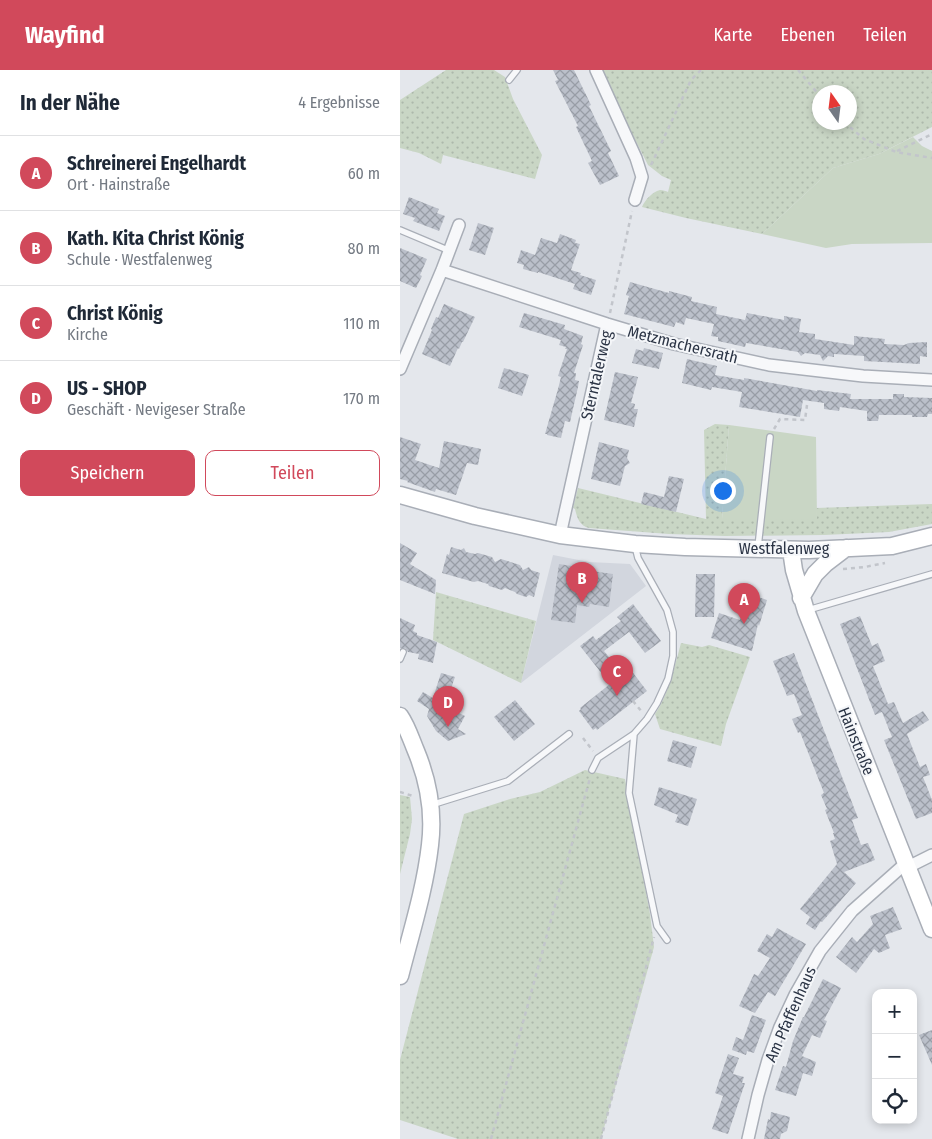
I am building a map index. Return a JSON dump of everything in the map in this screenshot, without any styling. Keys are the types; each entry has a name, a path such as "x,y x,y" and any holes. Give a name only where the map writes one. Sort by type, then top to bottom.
{"street":[{"path":"596,70 636,158 642,177 635,200"},
{"path":"400,369 450,251 459,225"},
{"name":"Metzmachersrath","path":"442,270 674,344 770,365 862,376 932,380"},
{"name":"Sterntalerweg","path":"560,535 607,324"},
{"name":"Westfalenweg","path":"400,495 475,516 560,535 635,544 791,550 892,546 932,536"},
{"path":"804,604 816,574 825,564 846,548"},
{"name":"Hainstraße","path":"791,550 794,570 804,604 932,928"},
{"path":"400,716 405,722 419,757 427,786 430,805 431,844 400,976"},
{"name":"Am Pfaffenhaus","path":"748,1139 768,1060 780,1027 795,995 820,951 852,911 907,865 932,855"}],"lane":[{"path":"509,80 517,70"},
{"path":"400,230 450,251"},
{"path":"758,549 770,437"},
{"path":"592,770 598,758 634,734 647,719 657,704 668,679 673,656 673,632 667,610 638,558 635,544"},
{"path":"804,604 932,574"},
{"path":"400,659 404,652"},
{"path":"430,805 508,781 570,734"},
{"path":"634,734 629,793 657,926 667,940"}],"path":[{"path":"642,177 650,168 690,80 701,70"},
{"path":"798,70 812,87"},
{"path":"853,130 864,140 896,152 932,158"},
{"path":"896,152 932,134"},
{"name":"Sterntalerweg","path":"607,324 631,214"},
{"path":"770,437 780,418 805,420 807,404"},
{"path":"842,569 891,562"},
{"path":"583,738 587,742"},
{"path":"491,1139 592,770"},
{"path":"601,1139 657,926"}],"shaded area":[{"path":"553,555 589,562 630,564 646,586 521,683"}],"green space":[{"path":"446,70 494,70 505,77 513,99 542,155 535,179 443,155 441,164 419,153 400,148 400,100"},
{"path":"600,70 932,70 932,127 879,154 833,168 762,234 642,207 654,193 660,190 668,192 671,180 662,176 648,165"},
{"path":"913,137 922,146 932,151 932,243 852,244 826,248 762,234 833,168 879,154"},
{"path":"715,424 729,425 722,519 817,519 816,508 932,504 932,524 889,532 725,536 589,528 579,521 573,508 578,488 706,519 704,430"},
{"path":"729,425 816,437 817,519 722,519"},
{"path":"436,592 536,621 521,683 433,640"},
{"path":"681,643 702,647 709,645 750,657 726,724 721,746 660,729 655,714 660,707 674,670"},
{"path":"585,770 625,779 650,914 654,947 601,1139 458,1139 400,1120 400,1060 464,814 510,799 540,792"},
{"path":"400,795 410,797 412,819 400,874"}],"building":[{"path":"553,70 574,70 611,151 608,153 619,176 600,185 588,163 592,161 576,127 578,126 555,81 558,80"},
{"path":"409,197 439,209 437,213 445,216 439,231 413,221 415,218 403,214"},
{"path":"478,223 494,228 485,255 469,250"},
{"path":"560,234 576,240 575,243 580,244 571,270 596,280 591,295 573,289 575,284 523,269 524,265 517,263 521,250 535,255 541,238 557,243"},
{"path":"400,248 427,259 416,288 400,281"},
{"path":"630,282 669,293 669,291 692,297 691,301 717,307 716,314 745,320 747,313 784,320 784,316 801,319 799,332 815,334 815,339 854,345 854,336 885,339 884,344 904,345 927,342 927,357 920,356 920,364 864,361 864,356 834,354 834,357 828,356 823,361 820,355 805,353 801,356 798,352 746,343 745,347 718,341 718,337 711,336 714,324 686,318 684,325 676,322 674,327 624,314 629,296 626,295"},
{"path":"444,304 475,317 450,366 422,354 436,317 438,318"},
{"path":"524,313 565,325 564,329 583,336 581,344 583,345 574,373 576,373 575,380 579,381 578,387 570,422 565,421 561,438 545,434 561,377 558,376 567,349 559,345 561,340 519,327"},
{"path":"644,348 663,353 659,369 632,363 636,349 643,351"},
{"path":"687,359 717,366 715,375 744,380 744,378 817,391 851,394 850,399 893,399 893,394 904,394 904,397 932,398 932,414 928,414 927,417 879,415 878,421 867,421 867,411 840,407 839,411 824,409 824,403 803,400 800,417 739,407 742,392 712,387 711,390 682,383"},
{"path":"504,368 529,375 522,396 498,388"},
{"path":"615,372 638,377 631,403 635,404 634,409 638,409 634,427 604,420"},
{"path":"400,437 421,444 415,460 439,468 444,441 481,449 478,465 467,463 456,495 436,489 435,492 407,482 400,479"},
{"path":"599,442 629,450 627,458 630,463 625,466 620,486 591,479"},
{"path":"669,476 684,479 676,512 641,504 644,492 664,497"},
{"path":"400,543 417,553 410,564 436,580 435,594 400,580"},
{"path":"451,547 461,550 464,548 466,552 492,557 495,562 501,559 520,565 523,570 529,567 531,570 540,573 534,597 529,595 526,597 505,588 502,590 478,581 474,582 442,573"},
{"path":"559,564 613,574 609,607 590,604 589,607 577,605 575,623 551,620"},
{"path":"696,574 715,574 714,617 695,617"},
{"path":"749,594 767,600 759,626 758,624 752,651 711,638 719,613 740,620"},
{"path":"633,604 661,641 645,653 629,632 604,651 623,674 630,669 647,691 597,730 596,728 593,730 579,711 580,708 610,684 580,646 593,636 596,640 621,621 617,617"},
{"path":"860,616 872,646 878,643 885,661 873,666 888,704 894,702 903,723 923,711 929,720 907,734 920,767 926,764 930,775 923,777 932,800 932,813 916,819 884,740 892,737 882,712 875,715 840,624"},
{"path":"400,618 415,625 413,631 417,635 437,642 433,663 418,659 419,654 408,652 405,648 400,648"},
{"path":"794,653 858,818 852,820 861,845 868,843 875,860 844,872 856,883 815,930 806,924 810,917 800,909 837,864 830,841 835,839 834,833 821,795 824,793 800,732 798,733 792,719 802,715 794,694 787,696 773,661"},
{"path":"441,673 455,677 445,706 465,716 458,729 466,734 448,741 436,731 427,716 429,709 417,701 423,692 433,698"},
{"path":"515,700 535,724 514,741 494,717"},
{"path":"673,740 697,747 691,768 667,761"},
{"path":"659,787 697,799 688,826 675,822 678,815 654,805"},
{"path":"893,907 902,929 885,935 890,948 879,953 874,949 856,973 836,957 852,937 857,942 873,924 870,916"},
{"path":"777,928 806,944 775,996 768,992 755,1013 739,1006 754,974 758,976 770,958 757,951 767,934 772,937"},
{"path":"823,979 841,988 824,1020 827,1021 820,1038 812,1035 802,1056 816,1062 812,1076 803,1073 796,1096 775,1090 783,1066 786,1067 793,1041 803,1017"},
{"path":"752,1015 766,1020 754,1053 747,1051 746,1055 732,1050 736,1037 743,1040"},
{"path":"932,1030 932,1065 919,1035"},
{"path":"728,1054 739,1058 733,1074 744,1077 742,1083 745,1083 728,1134 712,1129 723,1096 715,1093"},
{"path":"771,1112 790,1117 787,1131 781,1134 780,1139 764,1139"}],"place":[{"name":"Kath. Kita Christ König","path":"582,603"},
{"name":"Schreinerei Engelhardt","path":"744,624"},
{"name":"Christ König","path":"617,696"},
{"name":"US - SHOP","path":"448,727"}]}
